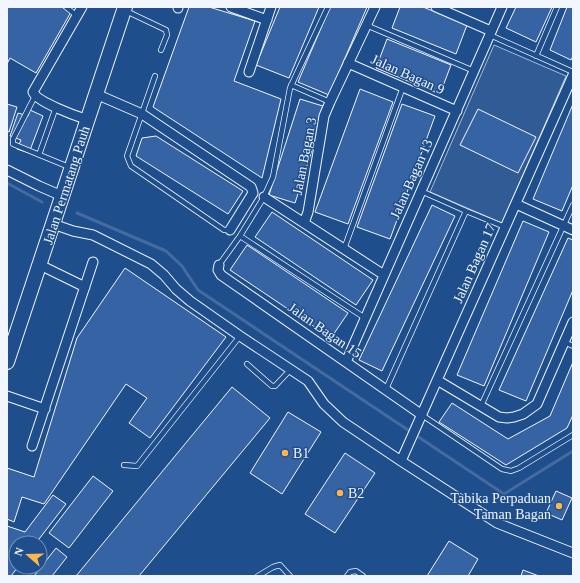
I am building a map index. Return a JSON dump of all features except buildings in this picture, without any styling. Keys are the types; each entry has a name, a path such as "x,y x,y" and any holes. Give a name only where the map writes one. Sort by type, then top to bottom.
{"main road":[{"name":"Jalan Permatang Pauh","path":"7,362 125,8"}],"street":[{"path":"82,7 33,90 33,94 56,107 88,120"},
{"path":"231,7 267,20"},
{"path":"249,72 271,7"},
{"name":"Jalan Bagan 3","path":"304,223 308,212 324,116 375,7"},
{"path":"436,7 491,33"},
{"name":"Jalan Bagan 13","path":"346,362 502,7"},
{"name":"Jalan Bagan 9","path":"348,63 457,110"},
{"name":"Jalan Bagan 17","path":"401,461 573,74"},
{"path":"96,94 142,114 251,187 253,193 230,230"},
{"path":"7,170 62,197"},
{"path":"264,198 384,275"},
{"path":"516,204 573,230"},
{"path":"54,221 73,231 93,235 150,264 164,275 176,289 190,301 308,381 324,404 343,422 497,523 572,550"},
{"path":"32,446 94,262"},
{"path":"40,265 85,287"},
{"name":"Jalan Bagan 15","path":"219,265 218,270 222,275 422,415"},
{"path":"437,380 499,417 507,418 523,414 537,404 569,344 573,322"},
{"path":"7,396 45,409"}],"lane":[{"path":"66,7 77,16"},
{"path":"219,265 240,236 264,198 273,177 291,85 328,7"},
{"path":"536,56 557,7"},
{"path":"125,8 166,30 167,35 161,50"},
{"path":"366,25 474,71"},
{"path":"491,33 573,74"},
{"path":"155,76 127,156 131,166 224,230 230,230"},
{"path":"291,85 330,102"},
{"path":"344,249 403,87"},
{"path":"35,96 12,142 13,144 72,168"},
{"path":"40,156 56,107"},
{"path":"421,191 505,227"},
{"path":"481,406 573,205"},
{"path":"386,389 466,211"},
{"path":"240,236 365,318"},
{"path":"124,465 137,466 240,336"},
{"path":"248,364 272,386 275,386 291,369"},
{"path":"422,415 502,469 511,471 519,468 573,435"},
{"path":"258,576 273,567 280,565 290,576"},
{"path":"347,576 350,572 356,571 363,576"}],"shaded area":[{"path":"494,45 566,76 502,223 430,192"}],"waterway":[{"path":"7,183 42,202"},
{"path":"77,213 166,251 182,266 198,290 504,494 573,451"}],"place":[{"name":"B1","path":"285,453"},
{"name":"B2","path":"340,493"},
{"name":"Tabika Perpaduan Taman Bagan","path":"559,506"}]}
